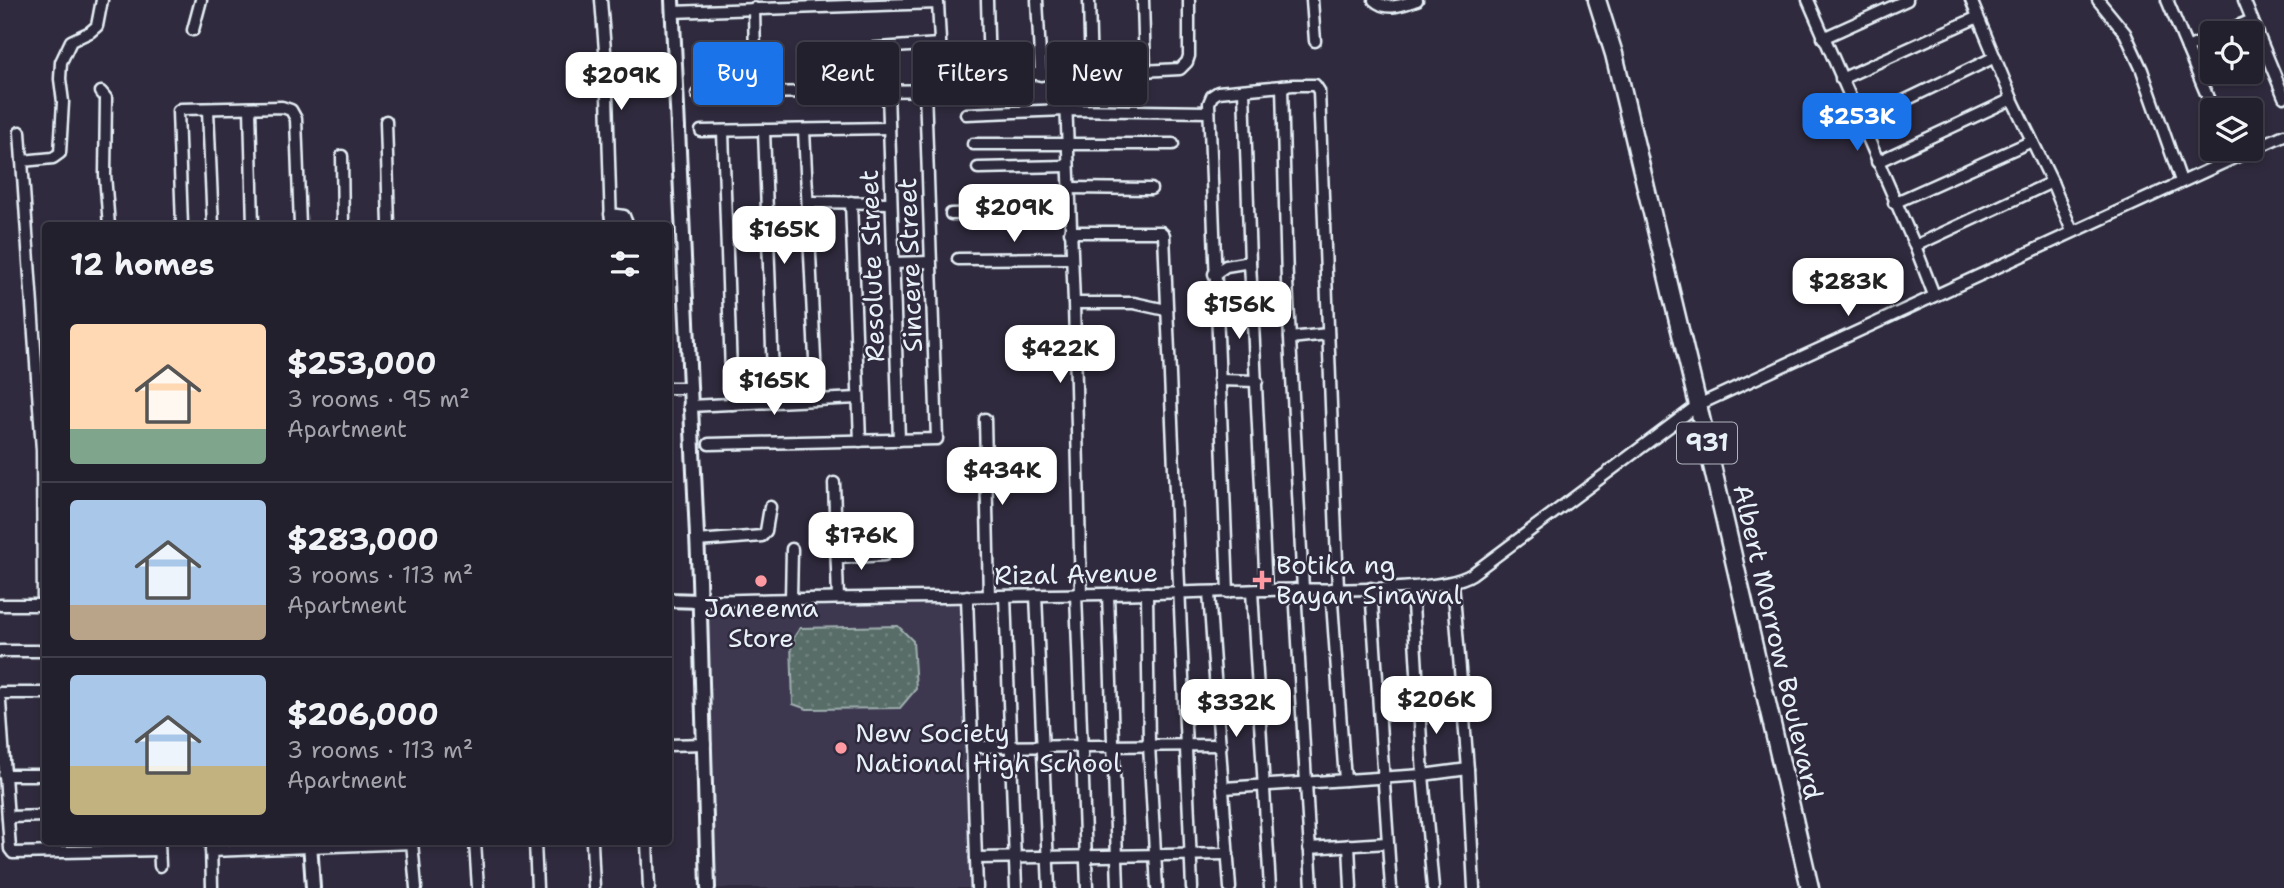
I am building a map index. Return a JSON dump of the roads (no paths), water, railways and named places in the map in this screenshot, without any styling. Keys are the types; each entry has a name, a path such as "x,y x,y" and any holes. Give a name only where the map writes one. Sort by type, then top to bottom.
{"main road":[{"name":"Albert Morrow Boulevard","path":"1597,0 1614,54 1810,888"}],"street":[{"path":"22,161 53,158 61,153 61,62 71,41 97,26 102,0"},
{"path":"193,30 201,0"},
{"path":"601,0 607,82 611,222"},
{"path":"987,0 988,42"},
{"path":"1037,0 1041,75"},
{"path":"1089,0 1090,42"},
{"path":"1143,0 1144,42"},
{"path":"1147,71 1175,71 1187,62 1189,0"},
{"path":"1312,0 1315,41"},
{"path":"1374,0 1379,5 1394,7 1417,0"},
{"path":"1808,0 1934,295"},
{"path":"1823,38 1907,0"},
{"path":"1971,0 2072,231"},
{"path":"2098,0 2125,33 2141,69 2181,181"},
{"path":"2167,0 2208,98"},
{"path":"2244,0 2284,97"},
{"path":"708,888 700,601 672,6 754,8 938,2 939,42"},
{"path":"754,8 755,42"},
{"path":"1841,79 1978,17"},
{"path":"2187,48 2200,42"},
{"path":"1860,122 1995,57"},
{"path":"1033,75 1047,75"},
{"path":"607,82 675,78"},
{"path":"1228,592 1209,101 1214,94 1311,85 1317,87 1319,92 1335,589 1345,780"},
{"path":"1282,86 1312,888"},
{"path":"1244,91 1266,590"},
{"path":"101,92 106,98 104,175 109,222"},
{"path":"1878,162 2012,99"},
{"name":"Resolute Street","path":"888,105 899,440"},
{"name":"Sincere Street","path":"899,440 937,439 925,105"},
{"path":"1066,105 1074,303 1087,888"},
{"path":"250,107 253,222"},
{"path":"182,222 176,115 181,109 282,107 291,110 294,116 300,222"},
{"path":"208,110 213,222"},
{"path":"966,114 1066,110 1209,112"},
{"path":"386,121 389,222"},
{"path":"701,131 889,128"},
{"path":"764,130 774,402"},
{"path":"804,130 817,400"},
{"path":"723,131 732,404"},
{"path":"20,132 42,502"},
{"path":"2263,142 2284,135"},
{"path":"1894,202 2032,141"},
{"path":"973,144 1173,144"},
{"path":"342,156 343,222"},
{"path":"1474,888 1468,769 1453,582 1472,574 1698,405 2181,181 2217,161"},
{"path":"978,168 1068,166"},
{"path":"1915,246 2052,182"},
{"path":"1069,188 1150,188"},
{"path":"808,202 891,203"},
{"path":"850,202 860,441"},
{"path":"951,214 1069,211"},
{"path":"610,214 624,216 626,222"},
{"path":"1070,232 1163,233 1192,888"},
{"path":"958,259 1071,258"},
{"path":"893,263 930,262"},
{"path":"1214,274 1226,266 1250,262"},
{"path":"1074,303 1134,303 1166,310"},
{"path":"1290,338 1328,334"},
{"path":"1219,380 1257,381"},
{"path":"672,388 688,388"},
{"path":"689,406 858,398"},
{"path":"985,419 989,596"},
{"path":"709,444 899,440"},
{"path":"834,483 838,598"},
{"path":"697,541 762,536 768,525 770,507"},
{"path":"791,599 792,549"},
{"path":"837,558 884,555"},
{"name":"Rizal Avenue","path":"700,601 1209,593 1412,587 1453,582"},
{"path":"1412,587 1423,775 1433,888"},
{"path":"1371,588 1391,888"},
{"path":"1252,591 1270,888"},
{"path":"1147,593 1149,745 1157,888"},
{"path":"1209,593 1230,888"},
{"path":"1108,594 1118,888"},
{"path":"1036,595 1049,888"},
{"path":"967,596 977,888"},
{"path":"1004,596 1016,888"},
{"path":"672,600 700,601"},
{"path":"0,605 42,605"},
{"path":"0,652 42,651"},
{"path":"0,693 42,694"},
{"path":"0,701 10,849 16,853 159,846 160,866"},
{"path":"672,745 705,744"},
{"path":"972,747 1221,744"},
{"path":"1224,788 1423,775 1468,769"},
{"path":"4,775 42,775"},
{"path":"8,817 42,816"},
{"path":"1309,848 1387,843"},
{"path":"212,888 211,846 310,845 313,888"},
{"path":"412,845 416,888"},
{"path":"475,845 478,888"},
{"path":"535,845 537,888"},
{"path":"592,845 594,888"},
{"path":"648,845 649,888"},
{"path":"1349,845 1351,888"},
{"path":"976,858 1228,854"}],"place":[{"name":"Botika ng Bayan Sinawal","path":"1262,580"},
{"name":"Janeema Store","path":"761,581"},
{"name":"New Society National High School","path":"841,748"}]}
